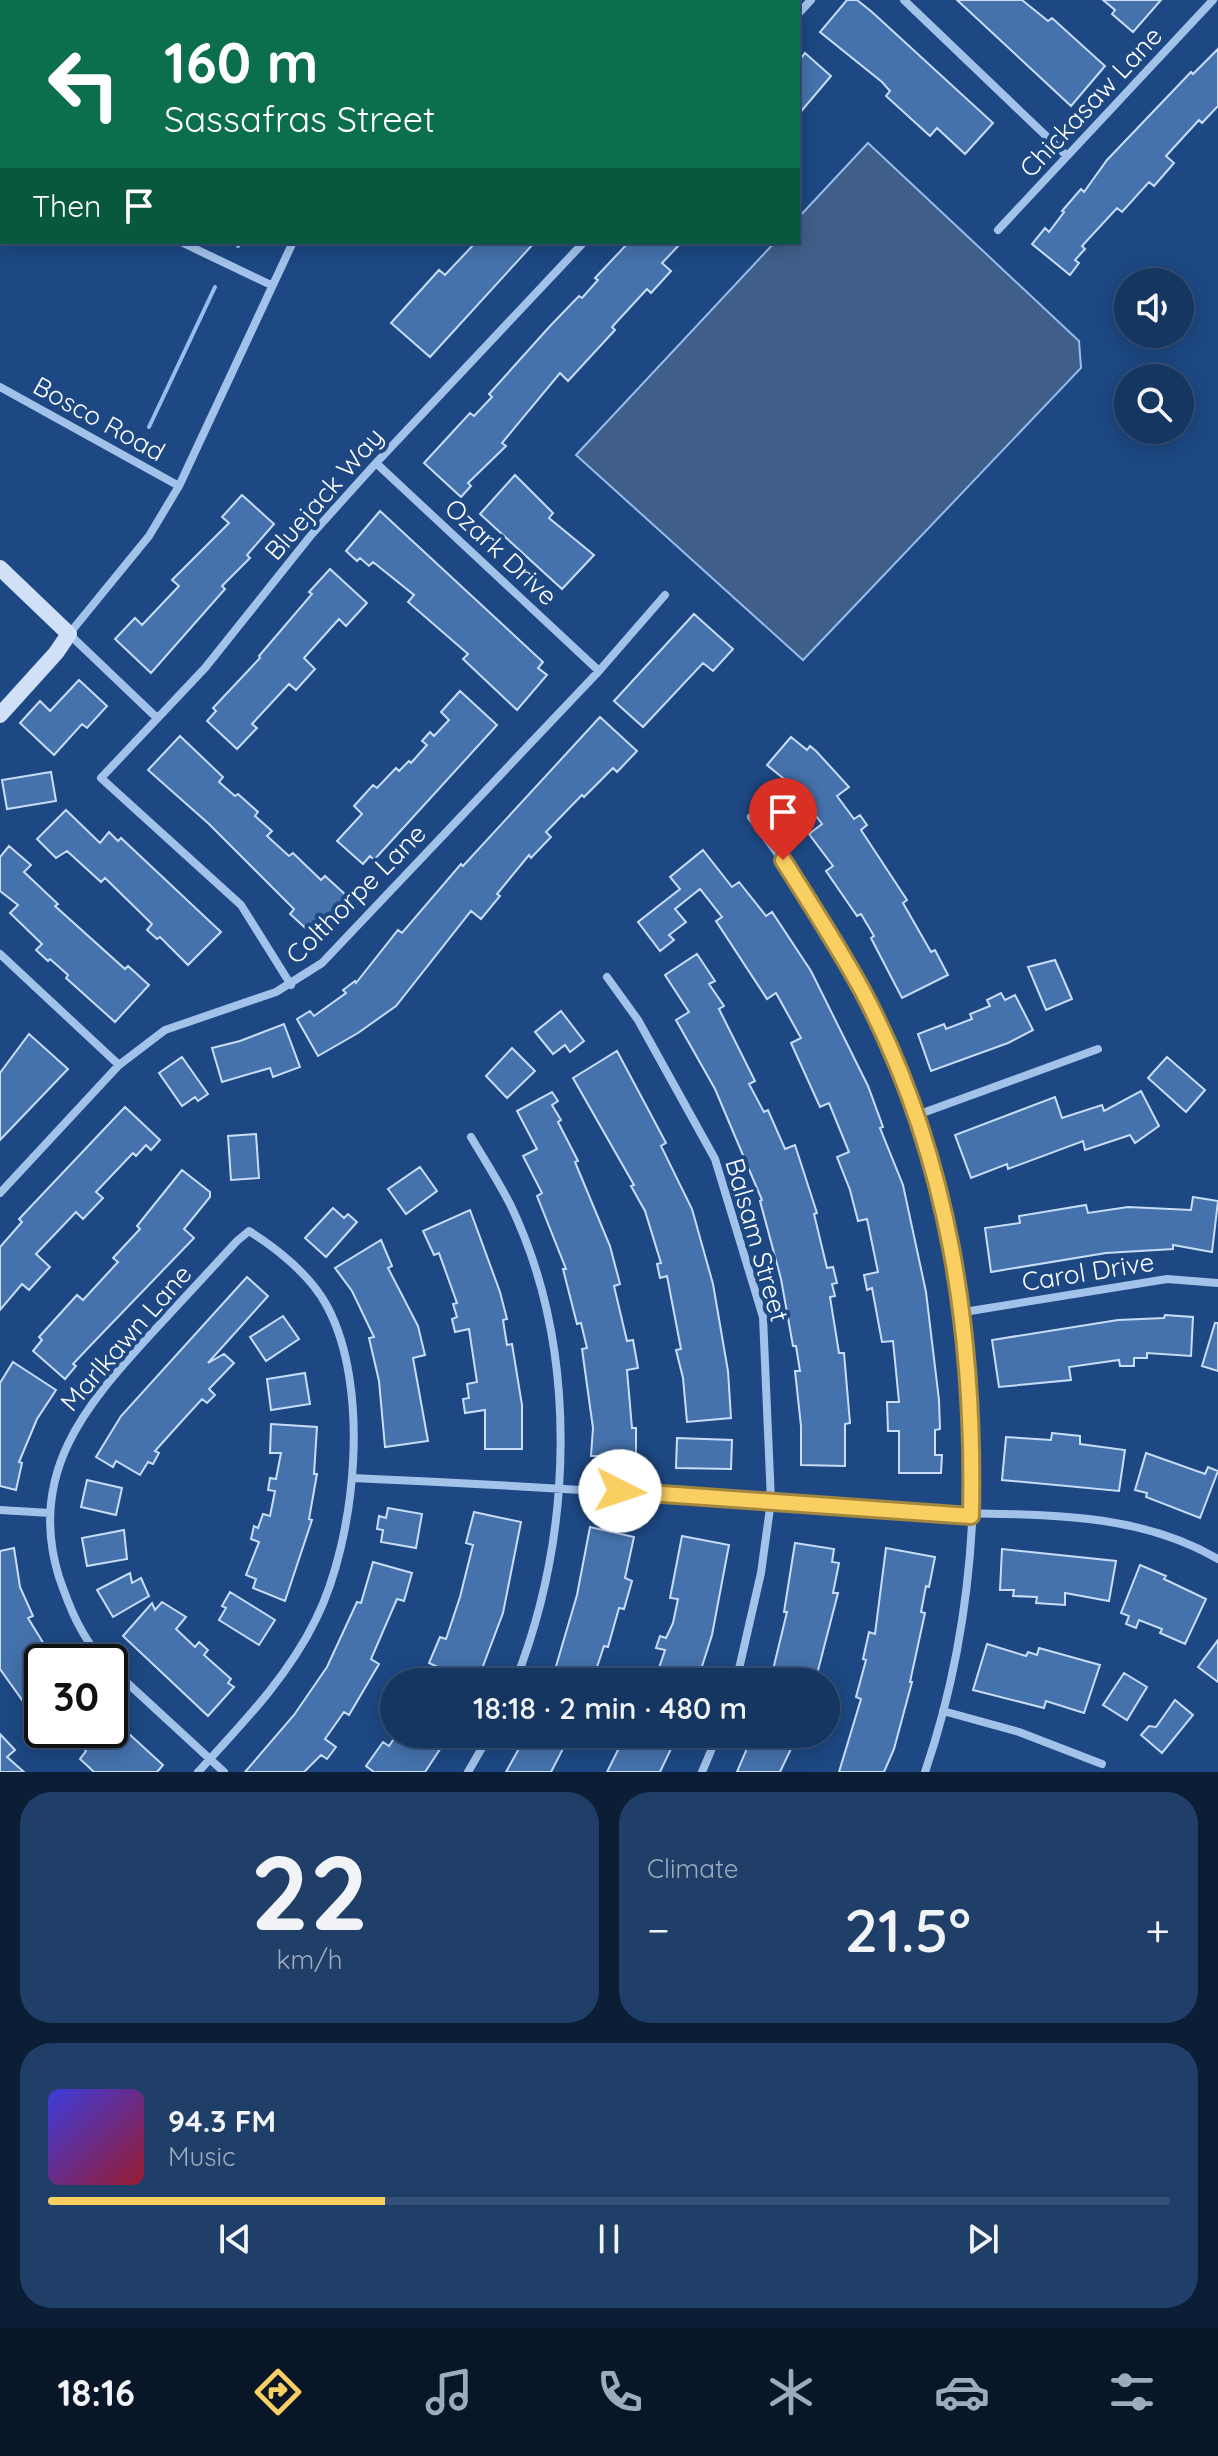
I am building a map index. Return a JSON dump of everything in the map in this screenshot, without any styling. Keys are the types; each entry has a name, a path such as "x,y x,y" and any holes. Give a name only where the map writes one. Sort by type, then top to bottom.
{"street":[{"path":"904,0 1067,156"},
{"name":"Chickasaw Lane","path":"998,230 1209,2"},
{"path":"185,244 271,285"},
{"path":"0,715 38,675 149,536 179,486 292,244"},
{"name":"Bluejack Way","path":"291,985 241,905 101,778 205,668 312,534 582,244"},
{"name":"Bosco Road","path":"0,387 179,486"},
{"name":"Ozark Drive","path":"376,463 599,671"},
{"path":"0,568 157,718"},
{"name":"Colthorpe Lane","path":"0,1193 119,1065 165,1030 291,985 322,963 599,671 665,595"},
{"path":"751,817 791,872 863,991 917,1115 948,1229 964,1312 973,1430 964,1617 943,1711 925,1772"},
{"path":"0,954 119,1065"},
{"name":"Balsam Street","path":"607,977 638,1020 715,1159 763,1317 771,1501 761,1573 739,1668"},
{"path":"917,1115 1098,1049"},
{"path":"471,1137 511,1206 532,1265 549,1326 559,1389 559,1487 551,1564 520,1668"},
{"name":"Marlkawn Lane","path":"89,1644 70,1609 55,1563 50,1513 60,1461 81,1416 111,1377 249,1231 305,1277 334,1321 352,1407 352,1478"},
{"name":"Carol Drive","path":"964,1312 1167,1279 1218,1283"},
{"path":"198,1772 275,1683 316,1621 338,1562 352,1478 559,1487 971,1516 1092,1518 1133,1524 1176,1538 1218,1559"},
{"path":"0,1510 50,1513"},
{"path":"128,1684 224,1772"},
{"path":"943,1711 1019,1732 1102,1764"},
{"path":"468,1772 482,1748"},
{"path":"702,1772 712,1748"}],"water":[{"path":"868,143 1079,341 1081,368 803,660 576,455 773,244 800,244 800,216"}],"building":[{"path":"847,0 857,0 872,12 993,123 965,154 937,128 930,136 886,96 890,91 882,82 820,32"},
{"path":"957,0 1022,0 1048,21 1052,18 1105,66 1071,106"},
{"path":"1103,0 1161,0 1133,32 1112,14 1115,10"},
{"path":"1218,49 1218,106 1202,123 1199,120 1166,156 1174,163 1154,186 1149,182 1122,212 1117,208 1082,246 1085,249 1075,260 1079,263 1070,275 1032,244 1045,228 1049,232 1062,211 1081,189 1084,192 1107,160 1191,72 1193,74"},
{"path":"805,53 831,76 800,113 800,59"},
{"path":"474,244 533,244 430,357 391,323 439,270 445,275"},
{"path":"627,244 680,244 662,263 671,271 651,293 647,289 612,327 615,330 568,381 560,373 502,443 506,446 468,483 471,486 461,497 424,463 470,413 474,416 492,397 489,394 579,296 582,298 598,280 595,278"},
{"path":"515,475 553,513 549,518 594,555 562,589 480,514"},
{"path":"242,495 274,524 247,555 250,558 222,586 225,589 151,673 115,639 135,618 142,625 179,586 172,580 229,523 222,517"},
{"path":"380,511 543,662 538,668 547,675 517,710 463,659 468,654 408,602 414,595 373,562 369,566 346,551"},
{"path":"330,569 367,603 346,626 339,619 304,658 315,669 296,690 289,684 252,724 257,728 237,749 207,721 216,711 213,708 260,658"},
{"path":"694,614 733,649 713,671 703,663 643,727 614,701"},
{"path":"79,680 107,706 87,728 82,724 54,755 20,723 40,701 50,711"},
{"path":"460,691 497,725 374,860 370,856 363,864 337,841 362,814 354,806 373,785 377,788 396,768 399,771 409,761 411,763 427,745 422,741 430,732 434,736 449,720 441,712"},
{"path":"600,717 637,751 617,772 613,768 584,797 582,795 546,832 551,837 531,858 529,855 481,919 471,911 396,1006 318,1056 297,1019 310,1011 314,1016 346,993 343,990 356,983 398,930 402,933 461,864 463,866"},
{"path":"180,736 223,777 219,782 258,812 255,816 272,831 267,836 289,856 293,853 321,880 325,876 347,896 312,934 290,914 294,909 209,824 148,770"},
{"path":"791,737 807,750 810,746 816,751 849,787 837,796 854,819 860,815 867,825 861,830 907,900 903,903 948,975 902,998 861,914 857,916 826,871 833,866 809,834 822,824 794,787 767,765"},
{"path":"51,772 56,801 7,809 2,780"},
{"path":"66,810 100,843 109,832 118,841 121,838 221,932 188,965 160,937 157,939 147,930 152,924 105,878 101,882 67,851 56,858 37,839"},
{"path":"9,846 31,865 24,872 58,904 55,906 125,969 128,966 149,985 115,1022 66,978 68,975 36,950 42,944 10,913 18,905 0,891 0,857"},
{"path":"703,850 732,887 739,882 766,916 772,912 811,971 868,1086 883,1127 880,1128 903,1185 926,1292 939,1400 940,1429 935,1430 935,1455 942,1455 941,1473 899,1473 899,1431 888,1431 887,1402 899,1402 893,1341 882,1342 872,1288 867,1290 864,1275 878,1272 867,1219 858,1221 837,1157 849,1152 829,1103 820,1107 791,1043 801,1038 776,993 767,999 716,921 722,917 700,889 675,909 686,922 669,935 674,940 660,951 638,922 680,889 670,877"},
{"path":"697,954 715,981 709,984 724,1006 719,1009 755,1081 749,1084 764,1112 768,1110 785,1149 795,1145 817,1213 814,1214 827,1268 833,1267 837,1283 832,1284 835,1296 830,1297 839,1353 844,1353 850,1423 845,1424 845,1466 801,1465 801,1426 795,1371 800,1371 762,1200 715,1089 676,1020 689,1012 665,975"},
{"path":"1055,960 1072,999 1046,1010 1028,967"},
{"path":"1001,993 1005,1000 1015,995 1033,1030 1008,1043 931,1071 918,1034 944,1024 946,1029 972,1019 970,1014 990,1006 987,1000"},
{"path":"561,1011 584,1041 570,1052 565,1045 553,1054 535,1032"},
{"path":"284,1024 300,1067 273,1077 270,1068 222,1082 212,1048"},
{"path":"29,1034 68,1069 0,1140 0,1073"},
{"path":"512,1048 535,1071 507,1098 486,1076"},
{"path":"617,1051 666,1143 661,1146 692,1209 713,1284 728,1371 731,1418 687,1422 683,1378 676,1350 681,1349 667,1276 660,1278 657,1264 661,1263 645,1211 631,1186 634,1185 573,1078"},
{"path":"182,1057 208,1094 198,1101 195,1097 182,1106 159,1073"},
{"path":"1167,1057 1205,1090 1186,1112 1148,1078"},
{"path":"1141,1091 1159,1126 1135,1143 1130,1135 1085,1150 1083,1141 1008,1169 1007,1164 971,1178 955,1135 1055,1097 1062,1118 1102,1105 1104,1111"},
{"path":"552,1092 558,1101 552,1105 561,1120 558,1122 578,1161 575,1162 610,1246 620,1284 614,1286 627,1341 633,1340 638,1368 627,1370 632,1428 636,1428 636,1456 591,1456 593,1428 582,1349 587,1348 581,1323 577,1324 563,1269 566,1269 537,1196 542,1193 523,1156 537,1149 517,1111"},
{"path":"125,1107 160,1140 151,1150 146,1145 136,1156 133,1153 96,1192 103,1198 83,1219 76,1212 36,1254 50,1267 29,1290 22,1284 0,1310 0,1247 22,1222 19,1219"},
{"path":"256,1134 259,1178 231,1180 228,1136"},
{"path":"420,1167 437,1191 406,1214 388,1189"},
{"path":"182,1170 210,1192 210,1197 184,1229 194,1238 73,1364 76,1366 65,1379 33,1351 42,1340 39,1337 77,1295 83,1300 118,1262 113,1258 140,1229 137,1226"},
{"path":"1193,1197 1218,1201 1212,1252 1173,1245 1173,1249 1106,1253 991,1272 985,1228 1020,1223 1019,1216 1086,1205 1088,1213 1128,1207 1191,1210"},
{"path":"333,1208 344,1218 348,1214 357,1222 326,1257 305,1238"},
{"path":"470,1210 507,1319 503,1320 507,1345 512,1344 522,1405 522,1449 485,1449 485,1410 465,1413 463,1399 469,1398 467,1384 477,1382 469,1329 455,1332 452,1319 457,1317 453,1304 457,1303 439,1253 434,1255 423,1231"},
{"path":"381,1240 392,1266 388,1268 418,1326 425,1355 413,1358 428,1441 385,1447 379,1381 369,1338 374,1337 352,1291 335,1268"},
{"path":"247,1277 268,1296 208,1363 224,1354 234,1363 209,1389 215,1395 207,1403 202,1399 155,1451 159,1453 153,1464 148,1462 140,1475 116,1461 113,1467 96,1457 121,1416"},
{"path":"1165,1315 1193,1317 1191,1356 1147,1353 1147,1358 1134,1358 1134,1366 1120,1366 1119,1360 1069,1367 1071,1380 999,1387 992,1340 1118,1320 1164,1318"},
{"path":"283,1316 299,1339 266,1361 250,1337"},
{"path":"1215,1323 1218,1323 1218,1371 1202,1366"},
{"path":"13,1362 56,1390 37,1419 19,1462 22,1463 16,1490 0,1486 0,1383"},
{"path":"305,1373 310,1404 271,1410 267,1379"},
{"path":"271,1424 317,1427 314,1474 317,1474 309,1519 312,1520 285,1601 253,1588 256,1579 246,1575 259,1542 251,1539 254,1526 258,1528 263,1514 270,1516 275,1491 268,1490 270,1478 276,1479 281,1453 270,1453"},
{"path":"1052,1433 1080,1436 1080,1444 1125,1450 1119,1491 1002,1480 1006,1437 1051,1440"},
{"path":"677,1438 732,1440 731,1469 676,1468"},
{"path":"1146,1453 1205,1474 1208,1467 1218,1471 1200,1518 1135,1490"},
{"path":"87,1480 122,1488 116,1515 81,1507"},
{"path":"388,1508 422,1514 416,1548 381,1542 383,1530 377,1529 379,1516 386,1518"},
{"path":"474,1512 521,1522 503,1613 482,1668 440,1668 429,1663 440,1637 446,1639 460,1597 473,1545 466,1543"},
{"path":"590,1527 634,1537 625,1578 632,1581 624,1609 619,1608 608,1647 604,1646 597,1668 555,1668 577,1595"},
{"path":"124,1530 127,1559 87,1566 82,1538"},
{"path":"682,1536 729,1545 712,1635 701,1668 659,1668 665,1650 656,1648 660,1636 666,1638 673,1623 678,1599 670,1598"},
{"path":"795,1543 834,1549 832,1562 839,1563 833,1593 838,1593 819,1668 773,1668 787,1612 784,1612"},
{"path":"14,1548 20,1587 33,1616 28,1618 44,1644 24,1644 24,1703 0,1669 0,1551"},
{"path":"886,1548 935,1557 921,1612 925,1613 912,1682 894,1749 884,1772 839,1772 861,1699 856,1697 866,1660 863,1659 869,1632 875,1634"},
{"path":"1002,1549 1116,1561 1109,1601 1065,1593 1065,1605 1036,1603 1037,1597 1013,1596 1014,1590 1000,1590"},
{"path":"373,1562 412,1573 404,1601 397,1599 371,1659 379,1664 349,1715 344,1712 325,1739 336,1747 327,1759 321,1755 304,1772 245,1772 294,1715 327,1667 357,1602 361,1603"},
{"path":"1140,1565 1206,1599 1185,1644 1160,1633 1162,1629 1139,1620 1136,1628 1126,1624 1129,1616 1121,1613"},
{"path":"130,1573 132,1583 141,1578 149,1596 113,1617 97,1590"},
{"path":"230,1592 275,1620 259,1645 219,1620"},
{"path":"162,1602 186,1617 176,1629 195,1647 199,1642 208,1650 204,1655 231,1679 228,1683 234,1687 208,1716 123,1636 152,1603 155,1610"},
{"path":"1218,1640 1218,1682 1198,1667"},
{"path":"987,1644 1026,1656 1028,1652 1037,1655 1039,1648 1100,1665 1084,1713 1046,1701 1044,1708 973,1690"},
{"path":"1124,1673 1147,1687 1127,1720 1103,1705"},
{"path":"1175,1700 1193,1715 1162,1753 1141,1735 1149,1726 1156,1727"},
{"path":"128,1733 163,1765 157,1772 94,1772 80,1759 86,1751 83,1748 128,1748"},
{"path":"0,1734 15,1750 7,1757 24,1772 0,1772"},
{"path":"380,1746 441,1748 425,1772 374,1772 366,1766"},
{"path":"519,1748 563,1748 551,1772 506,1772"},
{"path":"619,1748 671,1748 660,1772 607,1772"},
{"path":"747,1748 791,1748 780,1772 737,1772"}],"waterway":[{"path":"149,427 215,287"}],"route":[{"path":"620,1491 971,1516 973,1430 964,1312 948,1229 917,1115 863,991 783,860"}]}
